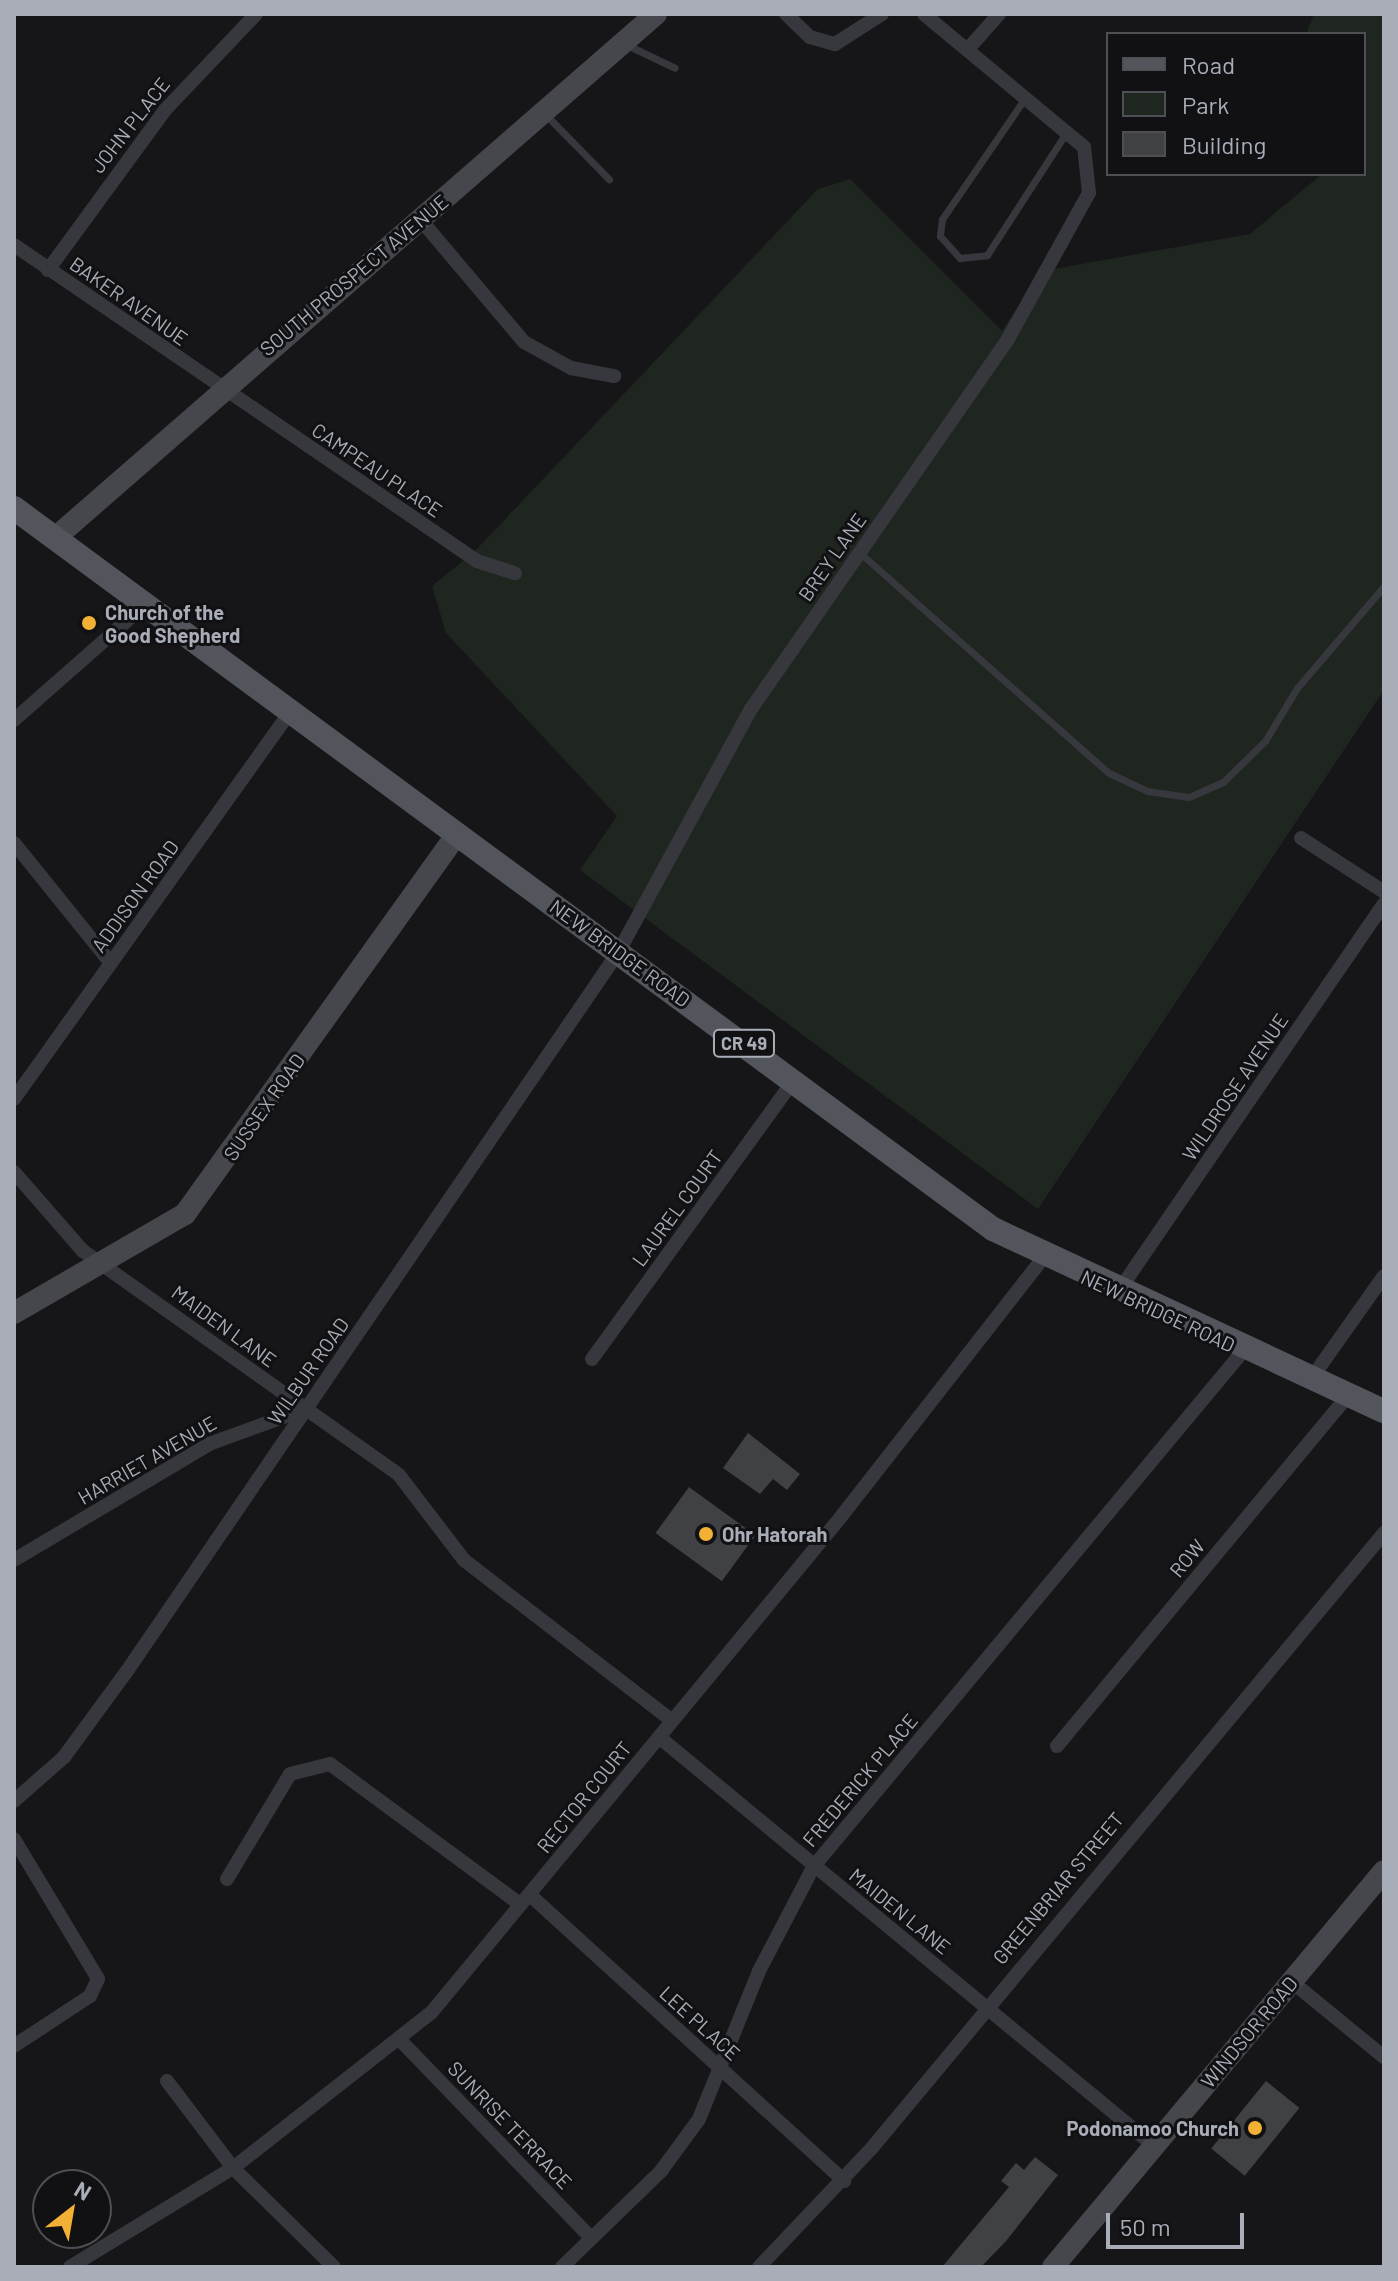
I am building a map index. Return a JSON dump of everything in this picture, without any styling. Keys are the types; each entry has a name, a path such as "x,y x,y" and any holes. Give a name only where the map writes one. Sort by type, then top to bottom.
{"main road":[{"name":"NEW BRIDGE ROAD","path":"14,508 142,607 455,837 619,951 1043,1258 1384,1411"}],"street":[{"name":"JOHN PLACE","path":"48,270 165,110 256,14"},
{"name":"SOUTH PROSPECT AVENUE","path":"55,538 222,389 656,14"},
{"path":"786,14 810,37 835,44 882,14"},
{"path":"924,14 1066,133"},
{"path":"968,49 999,14"},
{"name":"BREY LANE","path":"619,951 735,735 1008,339 1089,193 1084,147 1066,133"},
{"path":"420,219 524,342 571,368 614,376"},
{"name":"BAKER AVENUE","path":"14,245 222,389"},
{"name":"CAMPEAU PLACE","path":"222,389 477,561 515,573"},
{"path":"14,720 142,607"},
{"name":"ADDISON ROAD","path":"14,1099 288,715"},
{"name":"SUSSEX ROAD","path":"14,1313 166,1229 203,1194 455,837"},
{"path":"1301,838 1384,892"},
{"path":"14,843 111,963"},
{"name":"WILDROSE AVENUE","path":"1118,1292 1384,904"},
{"name":"WILBUR ROAD","path":"14,1801 64,1757 619,951"},
{"name":"LAUREL COURT","path":"592,1359 794,1080"},
{"name":"MAIDEN LANE","path":"14,1172 69,1237 416,1490 464,1560 672,1721"},
{"name":"RECTOR COURT","path":"75,2266 233,2168 401,2041 526,1900 1043,1258"},
{"path":"1311,1379 1384,1276"},
{"name":"FREDERICK PLACE","path":"562,2267 681,2146 721,2068 753,1984 814,1866 1244,1350"},
{"name":"ROW","path":"1057,1746 1348,1395"},
{"name":"HARRIET AVENUE","path":"14,1560 209,1444 305,1409"},
{"name":"GREENBRIAR STREET","path":"759,2267 844,2181 985,2005 1384,1533"},
{"name":"MAIDEN LANE","path":"659,1737 1154,2146"},
{"name":"LEE PLACE","path":"227,1879 290,1774 330,1764 526,1900 721,2068 844,2181"},
{"path":"14,1839 98,1979 90,1996 14,2046"},
{"name":"WINDSOR ROAD","path":"1053,2267 1384,1871"},
{"path":"1291,1981 1384,2057"},
{"name":"SUNRISE TERRACE","path":"401,2041 591,2238"},
{"path":"167,2081 233,2168 334,2267"}],"lane":[{"path":"623,43 675,68"},
{"path":"1025,98 942,219 940,236 960,258 987,255 1066,133"},
{"path":"543,112 609,179"},
{"path":"860,553 1109,773 1147,791 1189,797 1223,782 1265,741 1297,688 1384,586"}],"green space":[{"path":"1314,14 1384,14 1384,690 1038,1209 580,870 617,816 446,633 432,586 474,552 818,189 850,179 1002,331 1042,271 1250,234 1320,176 1366,176 1366,32 1307,32"}],"building":[{"path":"748,1433 800,1474 787,1490 773,1479 760,1494 723,1468"},
{"name":"Ohr Hatorah","path":"689,1487 755,1535 722,1581 655,1533"},
{"name":"Podonamoo Church","path":"1266,2081 1299,2108 1245,2176 1211,2149"},
{"path":"1035,2157 1058,2175 1006,2241 981,2267 942,2267 1009,2187 1001,2181 1016,2163 1024,2170"}],"place":[{"name":"Church of the Good Shepherd","path":"89,623"},
{"name":"Ohr Hatorah","path":"706,1534"},
{"name":"Podonamoo Church","path":"1255,2128"}]}
